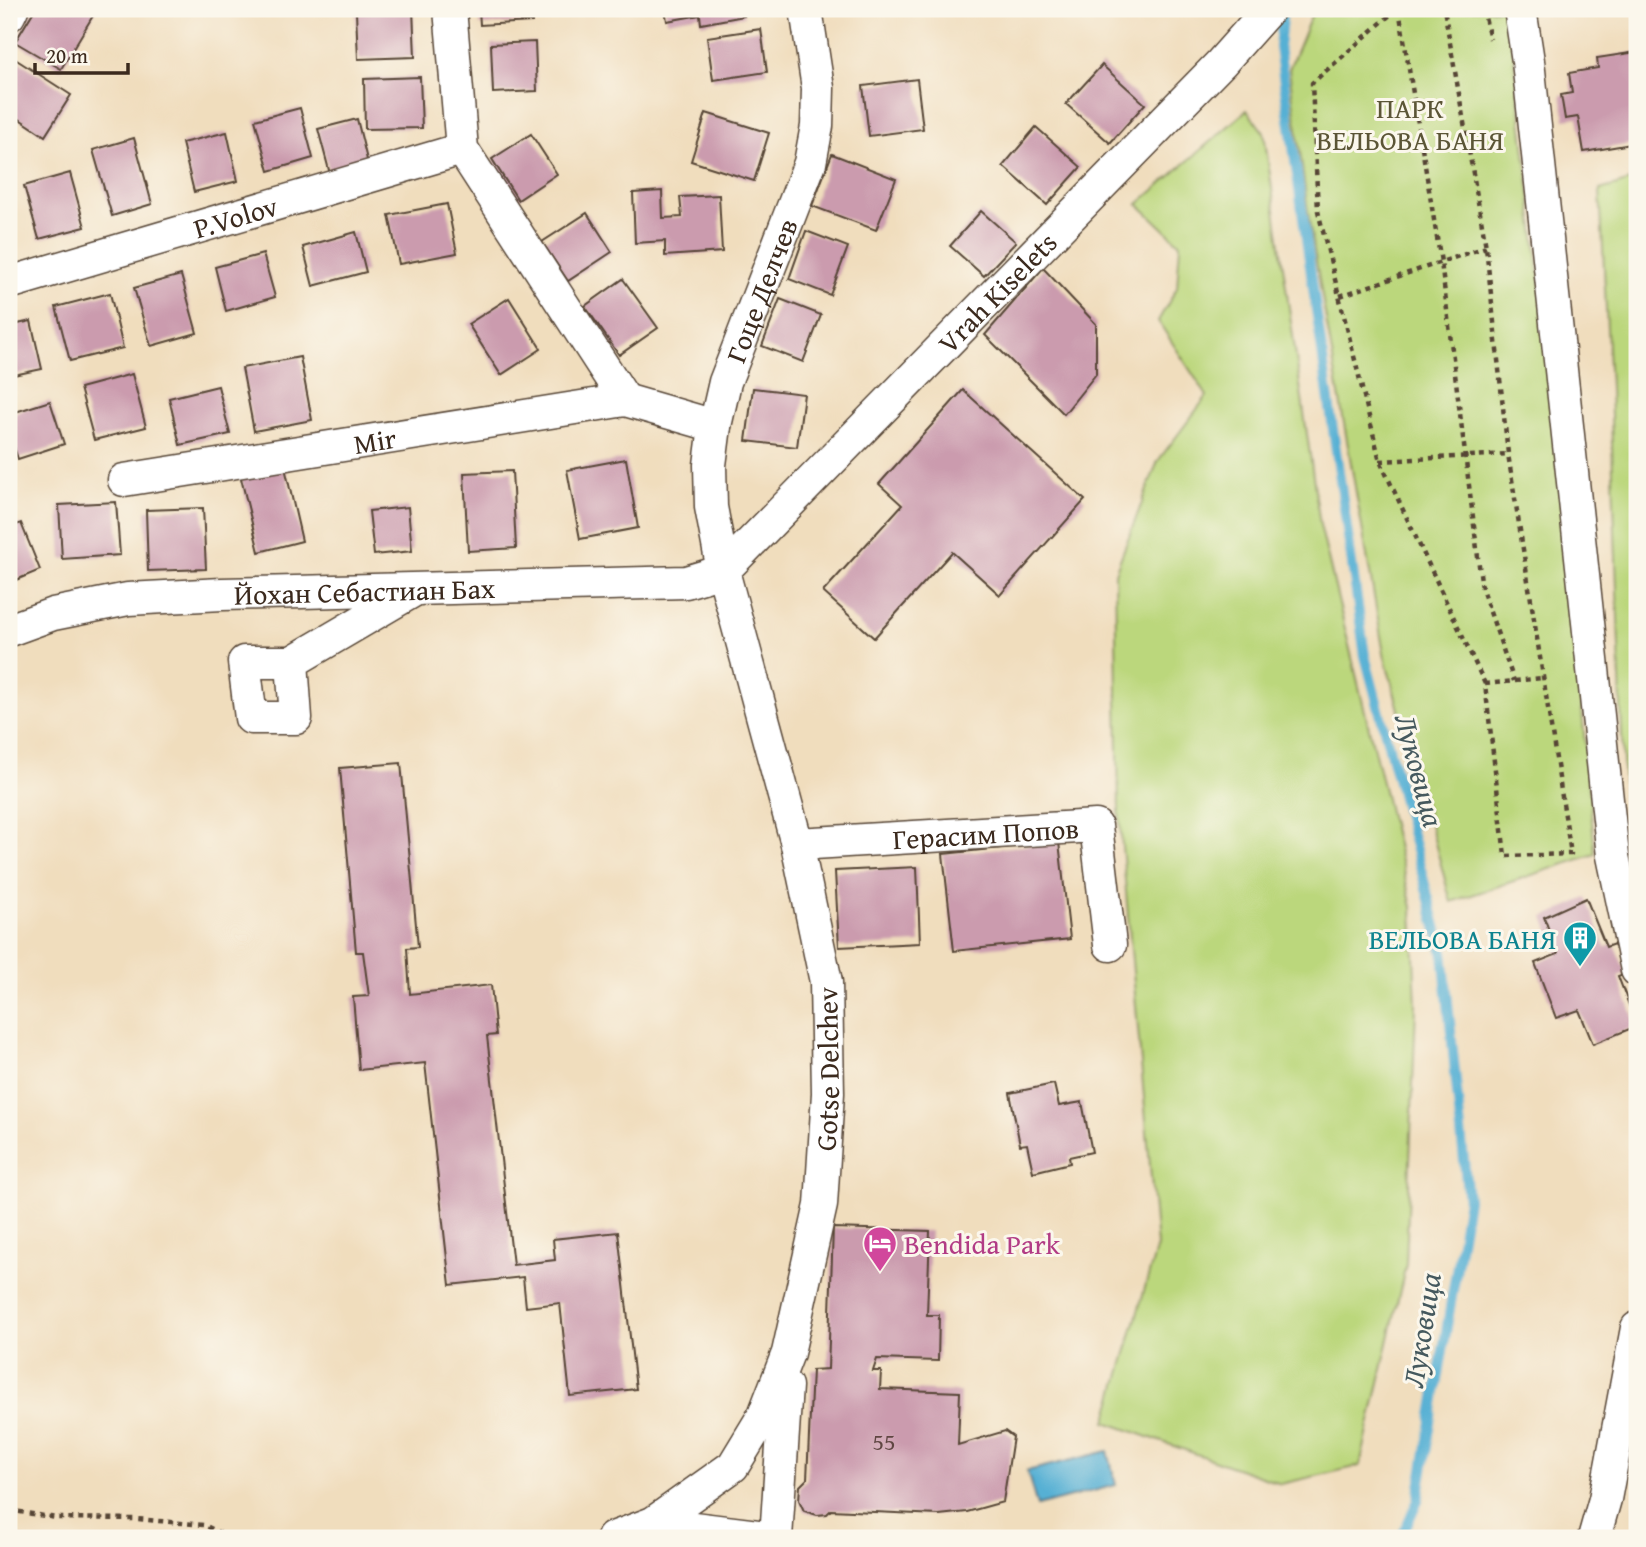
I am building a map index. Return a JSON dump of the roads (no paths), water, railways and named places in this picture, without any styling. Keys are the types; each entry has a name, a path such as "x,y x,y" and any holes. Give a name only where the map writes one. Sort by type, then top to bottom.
{"street":[{"path":"9,15 12,9"},
{"path":"450,9 462,149 625,400"},
{"name":"Гоце Делчев","path":"723,571 711,508 710,465 715,426 725,382 810,163 817,126 818,88 806,9"},
{"path":"1520,9 1528,61 1613,856 1637,970"},
{"name":"Vrah Kiselets","path":"723,571 1221,63 1264,11"},
{"name":"P.Volov","path":"9,284 462,149"},
{"name":"Mir","path":"124,480 625,400 715,426"},
{"name":"Йохан Себастиан Бах","path":"9,630 53,614 128,599 686,582 723,571"},
{"name":"Gotse Delchev","path":"653,1523 733,1466 764,1415 788,1353 821,1205 828,1093 827,982 797,844 723,571"},
{"path":"292,662 417,589"},
{"name":"Герасим Попов","path":"797,844 1096,826 1110,945"},
{"path":"1594,1538 1605,1499 1637,1328"},
{"path":"614,1538 653,1523 776,1538 788,1353"}],"water":[{"path":"1108,1451 1116,1485 1037,1506 1027,1471"}],"waterway":[{"name":"Луковица","path":"1283,9 1279,47 1365,656 1443,953 1468,1200 1418,1500 1401,1538"}],"place":[{"name":"ВЕЛЬОВА БАНЯ","path":"1580,968"},
{"name":"Bendida Park","path":"880,1273"}],"park label":[{"name":"ПАРК ВЕЛЬОВА БАНЯ","path":"1410,123"}]}
